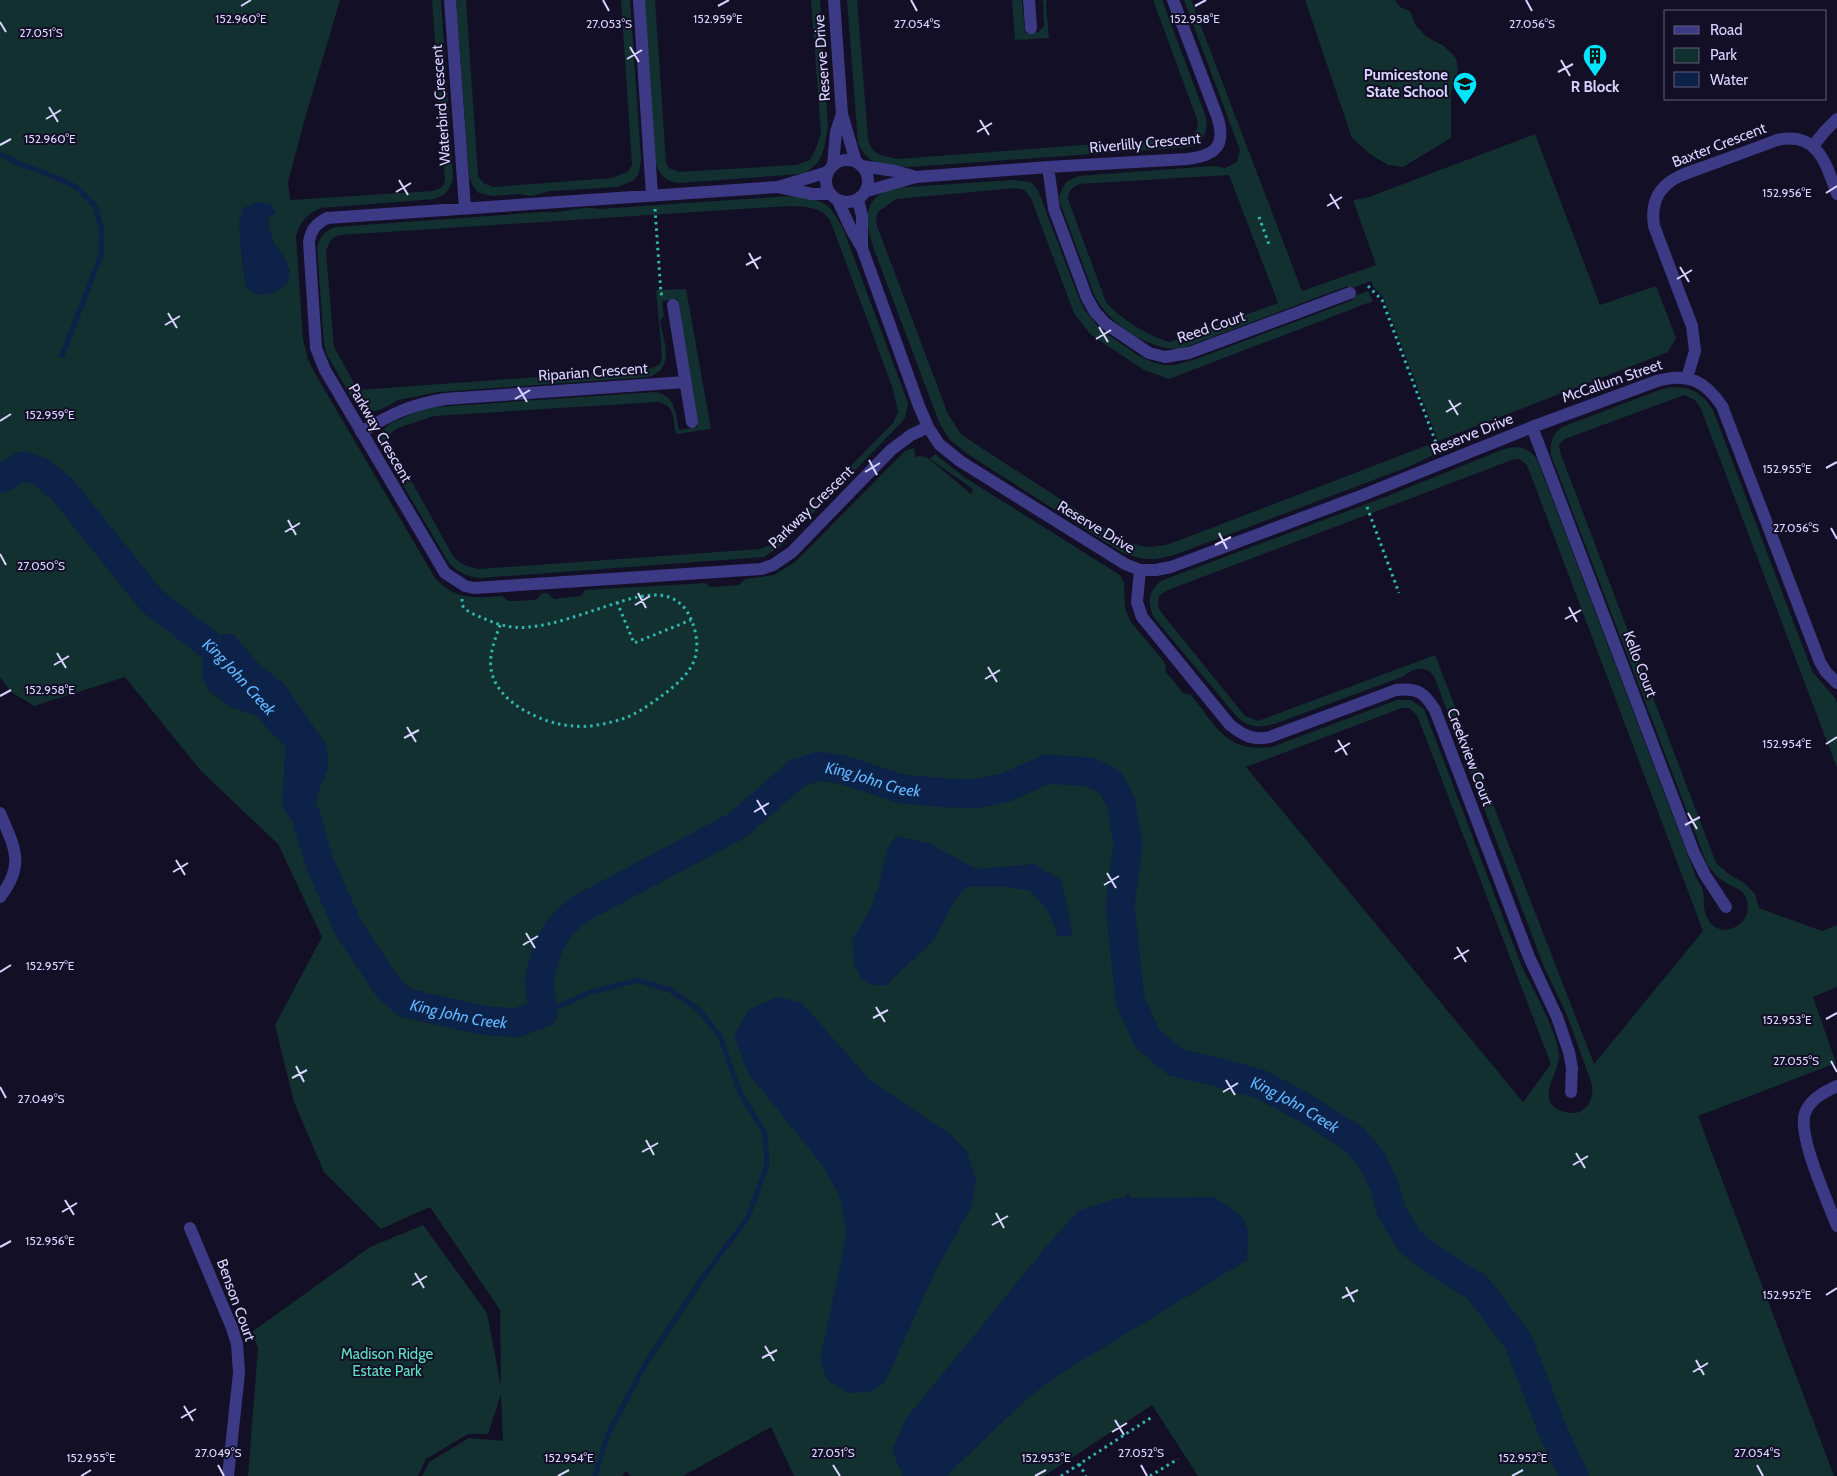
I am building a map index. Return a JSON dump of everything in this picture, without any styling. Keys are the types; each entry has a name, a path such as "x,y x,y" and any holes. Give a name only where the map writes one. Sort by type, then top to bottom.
{"street":[{"name":"Waterbird Crescent","path":"450,0 465,208"},
{"path":"639,0 654,196"},
{"name":"Reserve Drive","path":"834,0 842,114 859,164"},
{"path":"1029,0 1031,28"},
{"name":"Riverlilly Crescent","path":"863,195 916,176 1207,156 1220,143 1222,132 1173,0"},
{"name":"Reserve Drive","path":"831,169 836,132 842,114"},
{"path":"1837,118 1813,146 1820,152 1826,162 1837,194"},
{"name":"Baxter Crescent","path":"1687,378 1696,351 1695,340 1692,326 1654,226 1653,206 1657,195 1664,186 1673,180 1777,140 1788,137 1798,139 1813,146"},
{"path":"844,160 859,164 868,178 863,195 845,203 834,197 826,183 831,169 844,160"},
{"name":"Riverlilly Crescent","path":"859,164 895,170 916,176"},
{"name":"Reed Court","path":"1048,167 1054,209 1087,298 1095,312 1106,324 1149,353 1165,357 1189,353 1350,293"},
{"name":"Parkway Crescent","path":"831,169 778,186 654,196 338,216 323,220 311,231 309,252 316,348 325,370 445,573 464,586 474,588 761,569 773,565 792,552 901,442 928,427"},
{"name":"Parkway Crescent","path":"778,186 834,197"},
{"name":"Reserve Drive","path":"862,248 863,195"},
{"name":"Reserve Drive","path":"834,197 862,248 928,427 938,444 1106,554 1140,570 1156,570 1171,567 1363,495 1532,427"},
{"path":"673,305 692,422"},
{"name":"McCallum Street","path":"1532,427 1657,380 1677,376 1702,384 1712,391 1722,406 1820,662 1826,672 1837,683"},
{"name":"Riparian Crescent","path":"361,432 395,412 419,404 445,399 685,382"},
{"name":"Kello Court","path":"1532,427 1694,853 1705,875 1726,907"},
{"name":"Creekview Court","path":"1140,570 1136,602 1142,617 1230,725 1249,737 1256,739 1270,737 1396,690 1409,688 1420,692 1429,700 1436,710 1529,957 1570,1052 1572,1068 1571,1092"},
{"path":"0,812 16,854 15,870 9,886 0,897"},
{"path":"1837,1086 1815,1099 1809,1105 1803,1120 1805,1139 1837,1226"},
{"name":"Benson Court","path":"190,1228 237,1344 239,1374 228,1476"}],"path":[{"path":"654,196 661,294 669,293 673,305"},
{"path":"1259,217 1270,247"},
{"path":"1368,286 1382,300 1438,448"},
{"path":"1363,495 1400,593"},
{"path":"464,586 462,604 464,608 500,625 520,628 540,625 644,595 666,596 677,600 684,606 696,633 696,655 692,667 680,682 639,711 625,718 574,727 536,718 520,708 498,687 492,671 491,653 500,625"},
{"path":"617,602 634,643 691,620"},
{"path":"1061,1476 1152,1417"},
{"path":"1150,1476 1178,1459"},
{"path":"1079,1464 1086,1476"}],"green space":[{"name":"Madison Ridge Estate Park","path":"0,0 340,0 288,182 290,200 432,191 442,186 445,180 432,0 441,0 453,177 451,185 444,194 434,199 321,208 305,219 296,236 303,340 308,359 435,578 458,594 474,597 502,596 508,601 536,600 542,593 547,593 554,599 581,596 585,590 705,583 711,587 739,585 745,579 774,575 795,562 905,451 914,448 915,457 928,458 971,494 973,489 930,459 935,454 964,477 1120,575 1124,583 1125,608 1131,622 1165,663 1166,672 1183,693 1191,695 1216,727 1233,742 1256,748 1272,747 1397,700 1411,700 1424,709 1522,967 1554,1034 1559,1055 1557,1068 1549,1088 1550,1100 1557,1109 1576,1113 1589,1103 1592,1085 1567,1015 1544,967 1434,676 1422,668 1418,669 1402,677 1277,723 1266,726 1247,724 1238,718 1155,619 1150,608 1150,597 1154,588 1163,580 1385,497 1504,449 1518,447 1530,452 1537,459 1702,889 1707,917 1715,927 1722,930 1730,929 1743,921 1747,914 1748,905 1745,896 1740,890 1720,879 1707,864 1551,455 1552,439 1562,427 1662,389 1672,387 1685,388 1696,392 1705,399 1713,410 1812,671 1835,698 1837,703 1837,768 1701,409 1695,400 1684,395 1565,439 1559,444 1560,452 1716,863 1730,875 1744,883 1755,894 1759,908 1822,931 1837,925 1837,987 1813,997 1836,1063 1698,1116 1834,1476 1198,1476 1152,1405 1044,1476 794,1476 771,1427 683,1476 631,1476 626,1471 622,1476 422,1476 429,1462 469,1438 503,1441 501,1394 488,1434 468,1434 426,1459 418,1476 248,1476 258,1348 252,1332 370,1247 423,1225 487,1313 501,1387 500,1310 430,1207 381,1229 324,1172 294,1102 275,1025 322,937 278,844 201,771 125,677 34,706 11,692 0,677","holes":["271,204 268,218 269,229 275,246 283,254 290,272 258,295 246,287 240,242","1519,459 1526,464 1529,470 1703,931 1594,1064 1435,655 1258,721 1245,716 1158,606 1159,596 1168,590 1512,460","1402,708 1409,708 1417,715 1551,1064 1523,1102 1246,767"]},
{"path":"456,0 466,0 478,176 483,183 493,187 612,178 628,172 632,165 621,0 630,0 641,159 639,173 634,180 618,187 550,191 532,196 519,194 493,196 479,193 474,188 469,177"},
{"path":"644,0 655,0 666,163 669,168 679,172 796,165 810,160 821,133 811,0 820,0 828,125 822,155 814,167 800,174 679,183 670,181 663,176 658,170 655,161"},
{"path":"847,0 857,0 868,138 872,148 878,154 897,159 1191,137 1198,128 1197,119 1153,0 1162,0 1206,117 1206,132 1199,142 1190,147 909,167 879,164 868,157 858,143"},
{"path":"1012,0 1022,0 1025,33 1038,32 1044,26 1043,0 1047,0 1049,38 1015,40"},
{"path":"1184,0 1191,0 1302,291 1376,265 1353,200 1366,198 1535,134 1600,305 1656,286 1676,338 1668,352 1438,441 1383,297 1374,288 1371,281 1349,289 1347,286 1181,349 1156,345 1132,334 1111,317 1095,297 1060,203 1059,195 1066,182 1078,176 1213,166 1225,168 1237,162 1240,150","holes":["1229,175 1278,303 1170,342 1144,331 1119,314 1106,302 1068,199 1070,191 1079,184"]},
{"path":"1305,0 1395,0 1400,7 1410,11 1416,26 1427,37 1444,46 1456,58 1458,70 1451,92 1451,138 1403,167 1388,165 1370,154 1352,138"},
{"path":"1013,180 1031,182 1038,190 1084,309 1101,330 1139,356 1155,363 1175,365 1196,359 1353,300 1352,297 1368,291 1373,301 1169,379 1144,370 1090,334 1074,313 1031,198 1024,190 1016,188 896,199 879,211 876,217 877,226 948,414 961,434 983,449 1122,539 1141,546 1152,547 1172,543 1428,445 1433,455 1408,467 1177,554 1149,559 1121,552 966,453 949,439 939,422 874,249 869,230 868,213 870,205 875,199 892,188"},
{"path":"788,196 817,200 829,207 844,231 908,403 905,418 782,545 764,557 481,578 467,575 449,563 384,453 381,438 384,429 412,414 436,407 655,392 662,394 671,401 679,430 698,427 677,299 662,301 664,316 660,321 666,354 665,361 657,373 649,377 439,392 398,400 376,411 366,411 354,402 327,355 324,344 318,243 325,232 335,227 558,212 585,208 599,209","holes":["789,206 807,207 817,210 826,215 830,220 893,389 898,412 893,423 778,540 760,549 480,569 459,562 453,556 392,446 389,439 391,433 398,428 434,416 657,402 663,403 670,409 676,434 711,429 686,289 656,290 662,357 660,364 649,369 358,390 334,347 326,251 332,239 340,235"]}],"water":[{"path":"257,202 271,204 276,212 268,218 269,229 275,246 283,254 290,272 288,283 273,293 262,295 246,287 240,242 239,221 243,208"},
{"path":"223,634 233,634 259,664 285,685 327,746 328,768 320,788 313,815 306,816 297,803 300,740 285,726 231,707 208,690 202,676 202,660 216,650"},
{"path":"896,836 929,843 976,869 1035,864 1062,881 1073,936 1058,936 1047,909 1029,890 1005,887 968,887 958,895 933,941 885,986 869,984 861,978 854,964 852,940 870,910 878,888 887,850"},
{"path":"777,997 801,1002 870,1080 951,1135 967,1152 976,1180 972,1206 936,1270 885,1382 870,1392 847,1393 827,1379 820,1360 847,1232 839,1195 823,1166 748,1073 734,1036 748,1010"},
{"path":"1126,1194 1130,1194 1130,1198 1214,1197 1242,1216 1248,1230 1247,1260 1060,1374 1029,1397 946,1476 903,1476 892,1451 905,1420 1045,1248 1078,1211 1114,1199 1125,1198"}],"waterway":[{"path":"0,154 75,186 95,206 102,230 101,255 62,356"},
{"name":"King John Creek","path":"0,479 23,466 41,472 62,489 152,601 216,650 300,740 297,803 306,816 320,864 349,929 389,989 406,1003 481,1020 516,1023 543,1013 539,981 547,950 559,928 578,910 738,825 797,773 819,766 844,770 902,789 949,793 976,794 1007,787 1047,769 1090,772 1110,782 1121,802 1128,845 1120,905 1130,1000 1147,1038 1175,1062 1260,1084 1300,1105 1353,1138 1372,1160 1384,1186 1392,1213 1411,1243 1444,1267 1477,1287 1518,1341 1554,1434 1574,1476"},
{"path":"543,1013 589,993 637,980 670,990 699,1010 720,1036 740,1093 765,1133 767,1165 748,1217 701,1280 646,1363 608,1434 595,1476"}],"place":[{"name":"R Block","path":"1595,77"},
{"name":"Pumicestone State School","path":"1465,105"}]}
